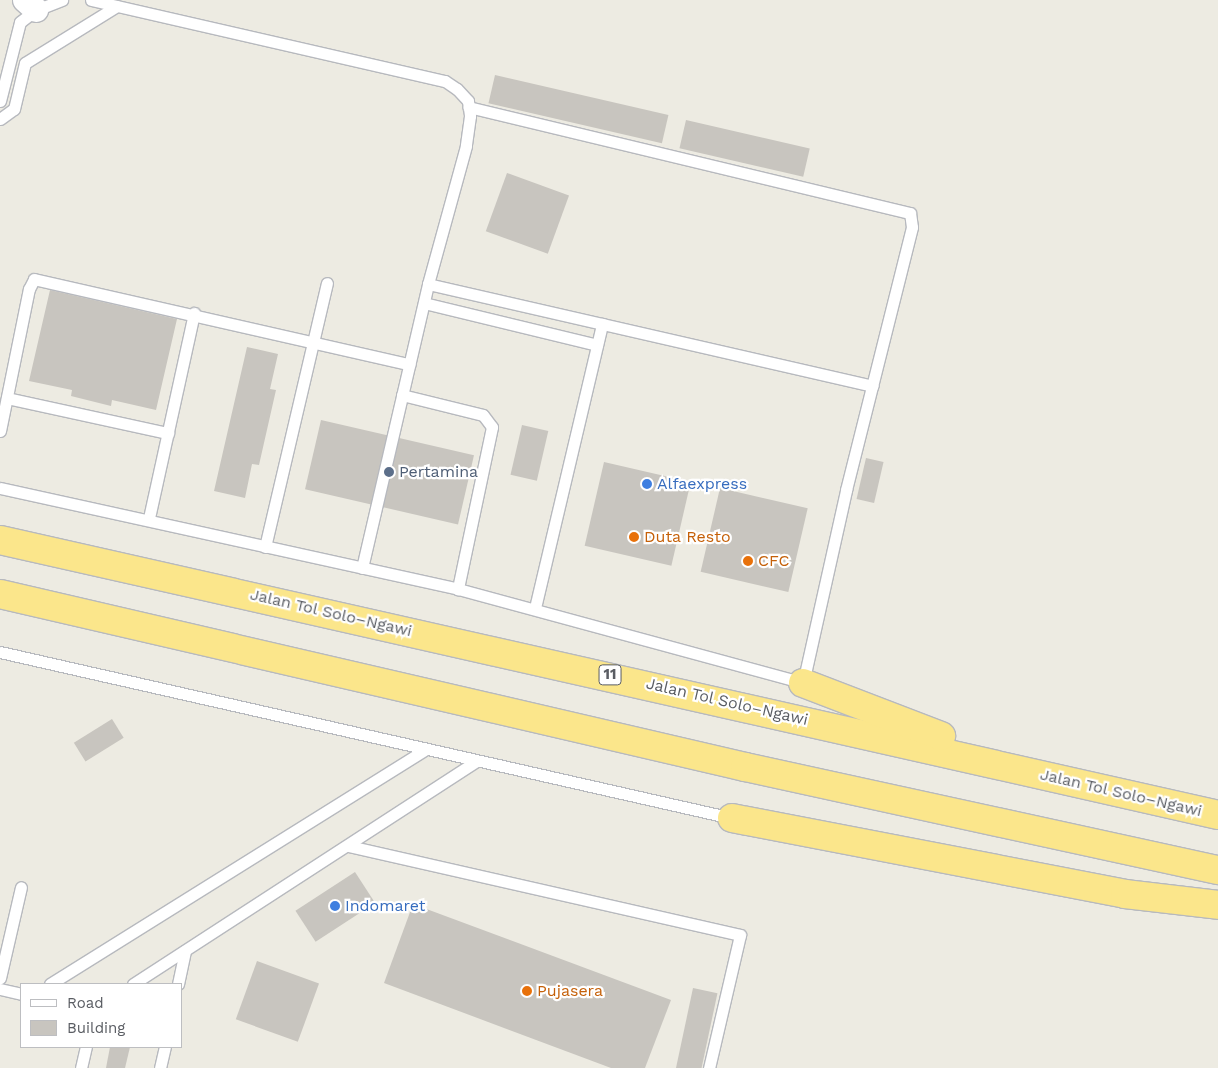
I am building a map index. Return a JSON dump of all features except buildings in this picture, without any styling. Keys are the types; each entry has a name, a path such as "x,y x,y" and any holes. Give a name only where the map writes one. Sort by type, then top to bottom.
{"highway":[{"name":"Jalan Tol Solo–Ngawi","path":"0,540 1030,771 1218,816"},
{"path":"0,594 736,764 1218,870"},
{"path":"803,682 1030,771"},
{"path":"732,818 1125,894 1218,905"}],"lane":[{"path":"0,101 15,33 20,22 31,5 62,0"},
{"path":"91,0 445,81 457,88 469,107 466,146 428,284 362,568"},
{"path":"0,119 14,109 25,63 117,6"},
{"path":"0,488 149,518 265,547 458,589 535,608 803,682 872,386 912,227 910,213 469,107"},
{"path":"0,430 34,279 314,340 409,364"},
{"path":"265,547 327,283"},
{"path":"428,284 872,386"},
{"path":"424,303 597,346"},
{"path":"149,518 194,313"},
{"path":"535,608 602,324"},
{"path":"402,394 483,415 492,427 458,589"},
{"path":"7,398 168,433"},
{"path":"0,652 475,762 732,818"},
{"path":"52,983 424,750"},
{"path":"135,983 349,846 475,762"},
{"path":"349,846 740,935 709,1068"},
{"path":"0,978 21,887"},
{"path":"178,983 185,951"},
{"path":"0,989 20,994"},
{"path":"81,1068 86,1048"},
{"path":"160,1068 165,1048"}],"place":[{"name":"Pertamina","path":"389,472"},
{"name":"Alfaexpress","path":"647,484"},
{"name":"Duta Resto","path":"634,537"},
{"name":"CFC","path":"748,561"},
{"name":"Indomaret","path":"335,906"},
{"name":"Pujasera","path":"527,991"}]}
